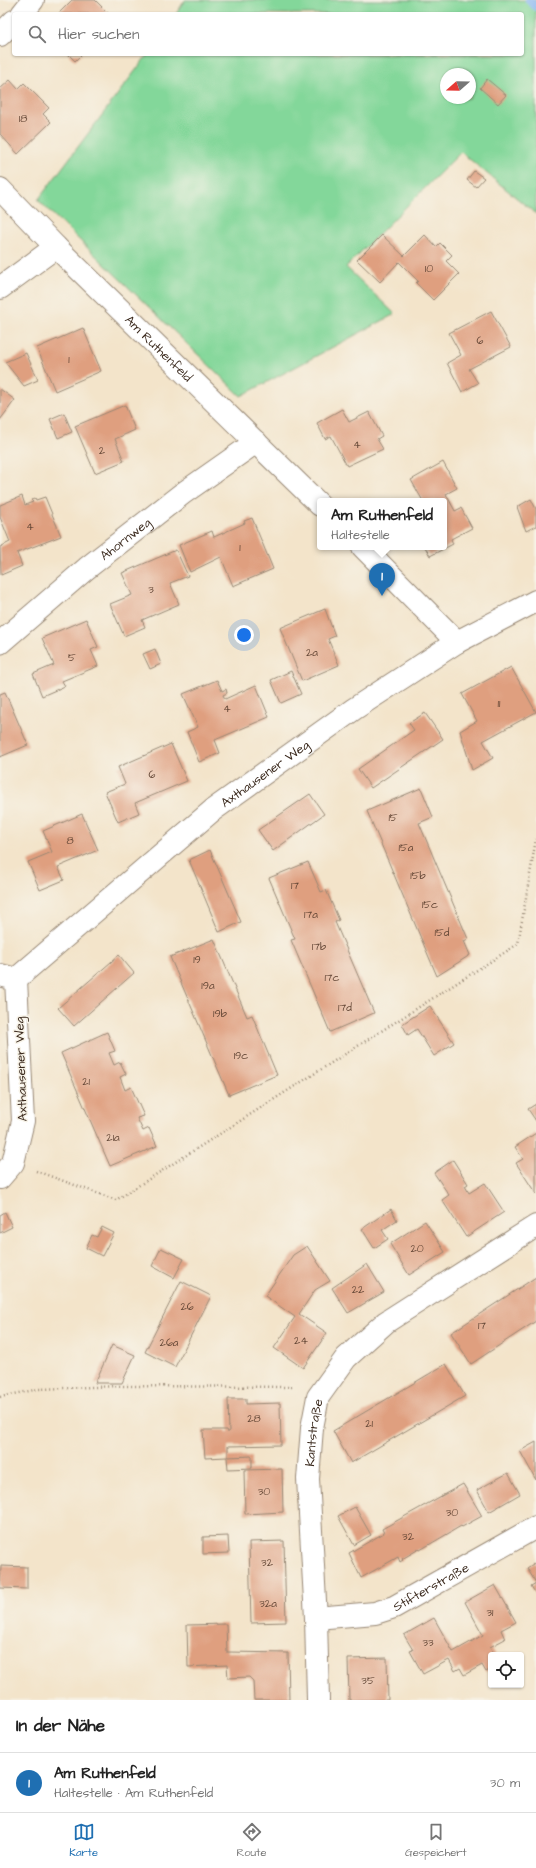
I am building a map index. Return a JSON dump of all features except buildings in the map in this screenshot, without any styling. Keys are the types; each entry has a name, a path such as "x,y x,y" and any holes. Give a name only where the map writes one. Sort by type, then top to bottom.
{"street":[{"path":"24,12 33,0"},
{"path":"0,35 12,23"},
{"name":"Am Ruthenfeld","path":"0,189 56,247 317,502"},
{"path":"0,288 56,247"},
{"name":"Ahornweg","path":"0,643 93,564 182,494 256,442"},
{"path":"366,550 458,642"},
{"name":"Axthausener Weg","path":"6,1171 23,1121 8,977 213,810 354,709 458,642 536,601"},
{"name":"Kantstraße","path":"318,1700 316,1618 308,1479 312,1428 318,1397 346,1358 386,1322 536,1226"},
{"name":"Stifterstraße","path":"316,1618 375,1613 394,1607 536,1527"}],"path":[{"path":"6,1171 116,1200 419,1005 518,944 536,839"},
{"path":"0,1397 39,1389 120,1386 298,1386 318,1397"}],"green space":[{"path":"185,0 536,0 536,214 461,152 346,267 395,314 241,396 38,200 146,56 524,56 524,12 177,12"}],"waterway":[{"path":"529,0 536,7"}],"place":[{"name":"Am Ruthenfeld","path":"382,596"}]}
